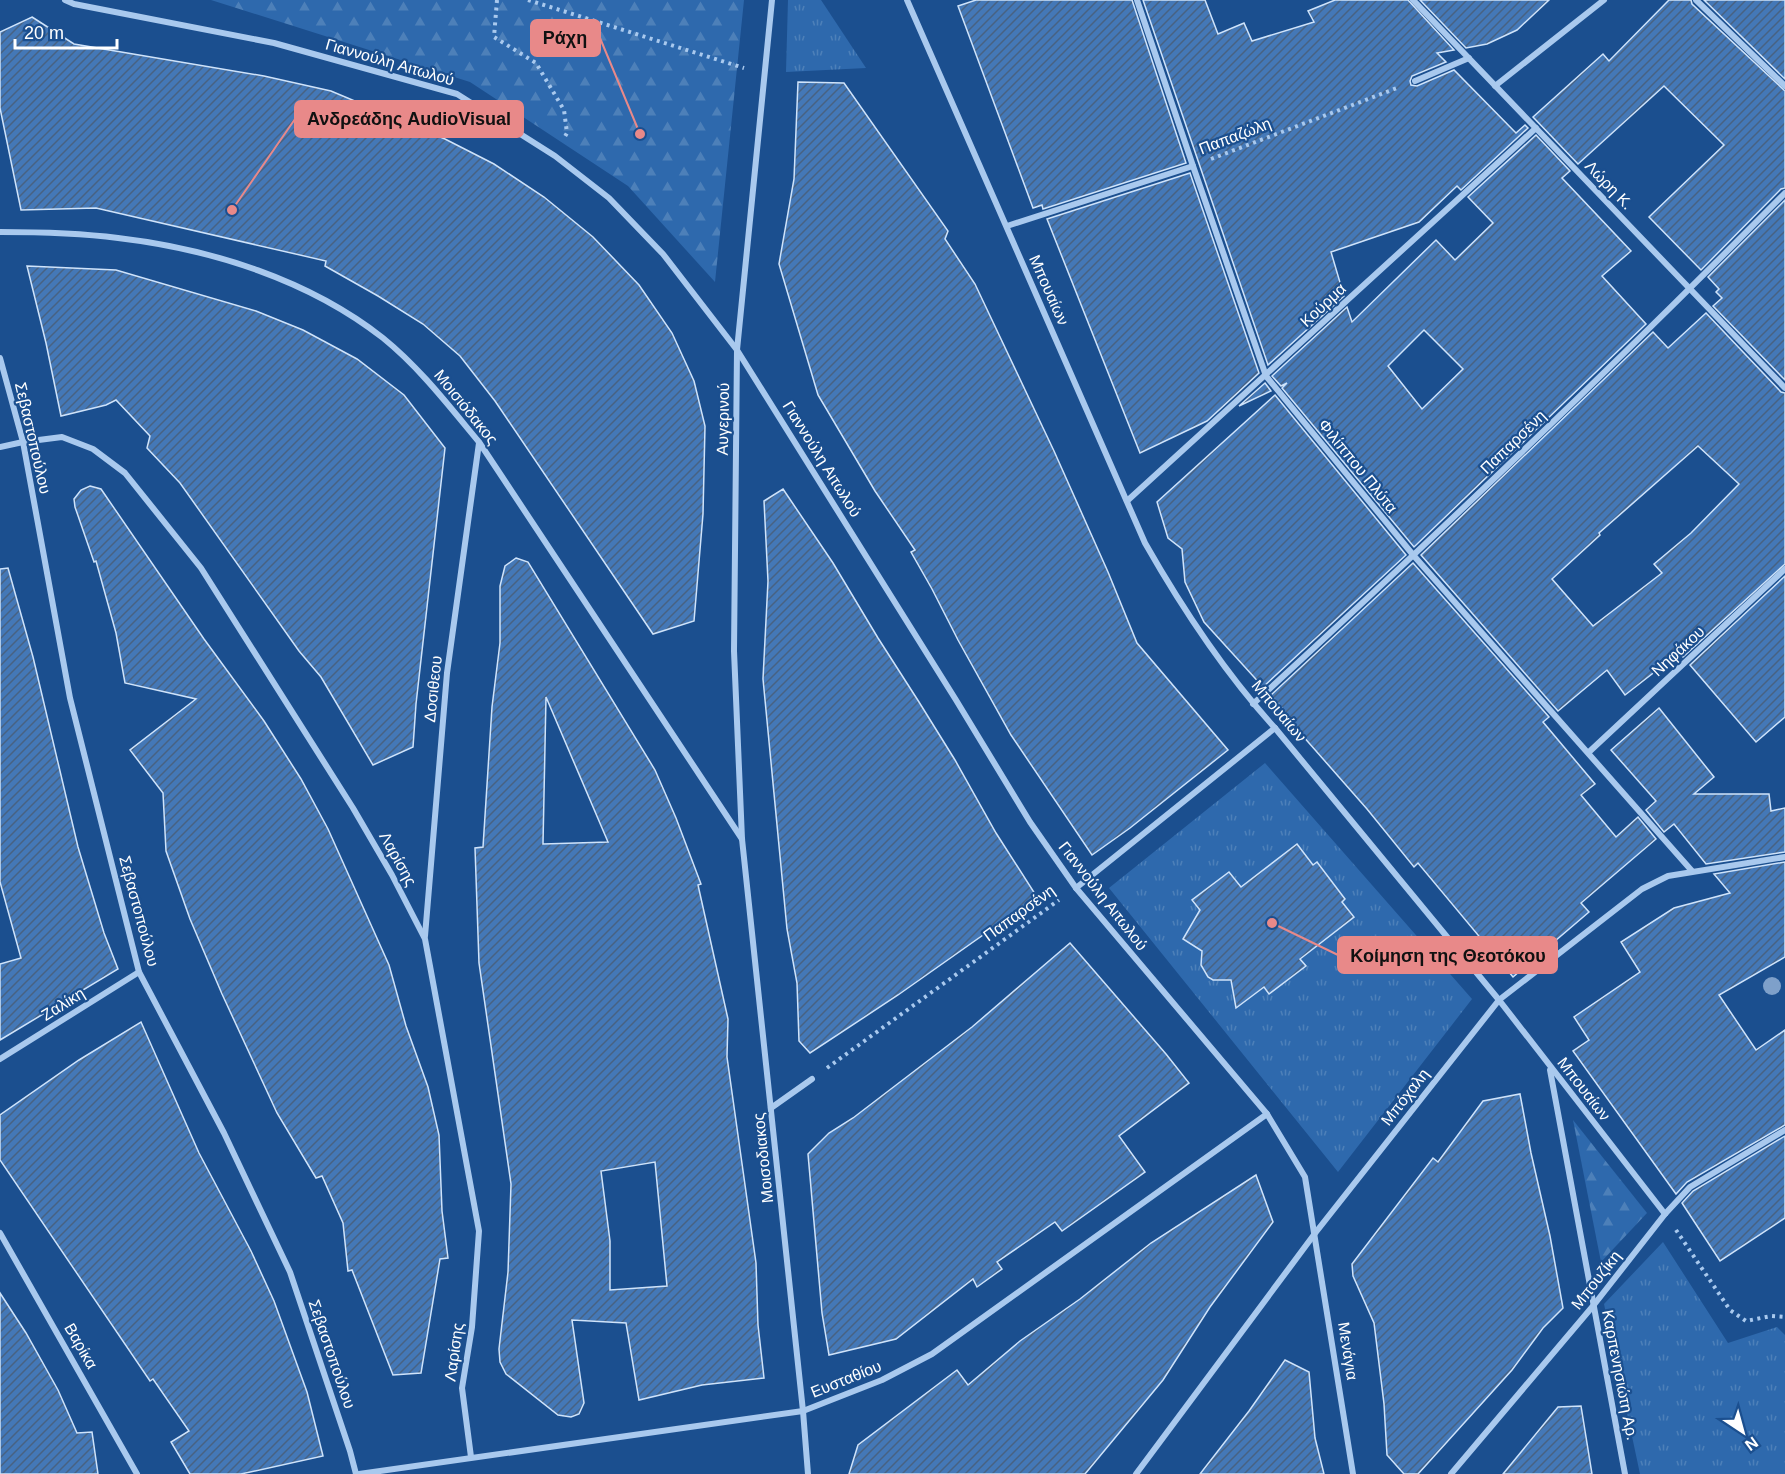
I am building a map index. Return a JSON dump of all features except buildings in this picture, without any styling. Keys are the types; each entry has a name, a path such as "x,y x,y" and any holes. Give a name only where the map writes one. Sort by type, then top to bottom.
{"street":[{"name":"Γιαννούλη Αιτωλού","path":"65,0 74,4 274,43 457,94 555,156 609,198 663,254 737,350 957,700 1030,822 1076,888 1267,1114 1305,1177 1316,1232"},
{"name":"Αυγερινού","path":"742,839 734,651 737,350 772,0"},
{"name":"Μπουαίων","path":"906,0 1145,543 1174,594 1253,704 1499,1000 1665,1214"},
{"name":"Φιλίππου Πλύτα","path":"1137,0 1266,376 1414,556 1692,871"},
{"name":"Λώρη Κ.","path":"1413,0 1785,388"},
{"path":"1496,86 1604,0"},
{"path":"1696,0 1785,86"},
{"path":"1415,81 1469,58"},
{"name":"Κούρμα","path":"1127,501 1536,128"},
{"name":"Παπαζώλη","path":"1007,226 1193,166"},
{"name":"Παπαρσένη","path":"1253,704 1414,556 1690,289 1785,193"},
{"name":"Μοισιόδακος","path":"0,232 45,232 118,238 212,257 282,279 349,314 384,339 410,361 479,442 742,839"},
{"name":"Σεβαστοπούλου","path":"0,358 23,442 70,698 140,972 224,1133 290,1272 357,1474"},
{"name":"Λαρίσης","path":"0,447 62,437 93,449 125,473 201,568 353,808 392,875 425,939 479,1231 472,1327 462,1388 471,1457"},
{"name":"Δοσιθεου","path":"425,939 447,673 479,442"},
{"name":"Νηφάκου","path":"1589,752 1785,569"},
{"name":"Παπαρσένη","path":"1076,888 1275,728"},
{"name":"Μοισοδιακος","path":"742,839 808,1474"},
{"name":"Μπόχαλη","path":"1136,1474 1316,1232 1499,1000 1642,889 1668,876 1785,857"},
{"name":"Ζαλίκη","path":"0,1059 140,972"},
{"name":"Καρπενησιώτη Αρ.","path":"1550,1068 1625,1474"},
{"path":"771,1108 812,1079"},
{"name":"Ευσταθίου","path":"357,1474 803,1411 882,1380 932,1354 1267,1114"},
{"name":"Μπουζίκη","path":"1451,1474 1593,1306 1665,1214 1690,1187 1785,1130"},
{"name":"Μενάγια","path":"1316,1232 1353,1474"},
{"name":"Βαρίκα","path":"0,1233 137,1474"}],"path":[{"path":"497,0 494,37 536,63 564,110 567,133 555,156"},
{"path":"528,0 765,74"},
{"name":"Παπαζώλη","path":"1193,166 1415,81"},
{"name":"Παπαρσένη","path":"812,1079 1076,888"},
{"path":"1665,1214 1730,1310 1746,1321 1771,1316 1785,1317"}],"green space":[{"path":"211,0 744,0 715,282 628,186 470,82"},
{"path":"788,0 821,0 866,68 786,72"},
{"path":"1265,763 1472,999 1338,1172 1109,888","holes":["1297,844 1313,865 1317,863 1345,899 1342,902 1354,917 1300,959 1305,966 1269,994 1264,987 1238,1002 1233,992 1235,988 1226,976 1208,977 1203,970 1201,957 1207,951 1195,947 1187,939 1205,916 1193,899 1229,872 1241,887"]},
{"path":"1573,1120 1647,1213 1601,1262"},
{"path":"1663,1242 1728,1343 1777,1327 1785,1335 1785,1474 1640,1474 1604,1304"}],"place":[{"name":"Ράχη","path":"640,134"},
{"name":"Ανδρεάδης AudioVisual","path":"232,210"},
{"name":"Κοίμηση της Θεοτόκου","path":"1272,923"}]}
